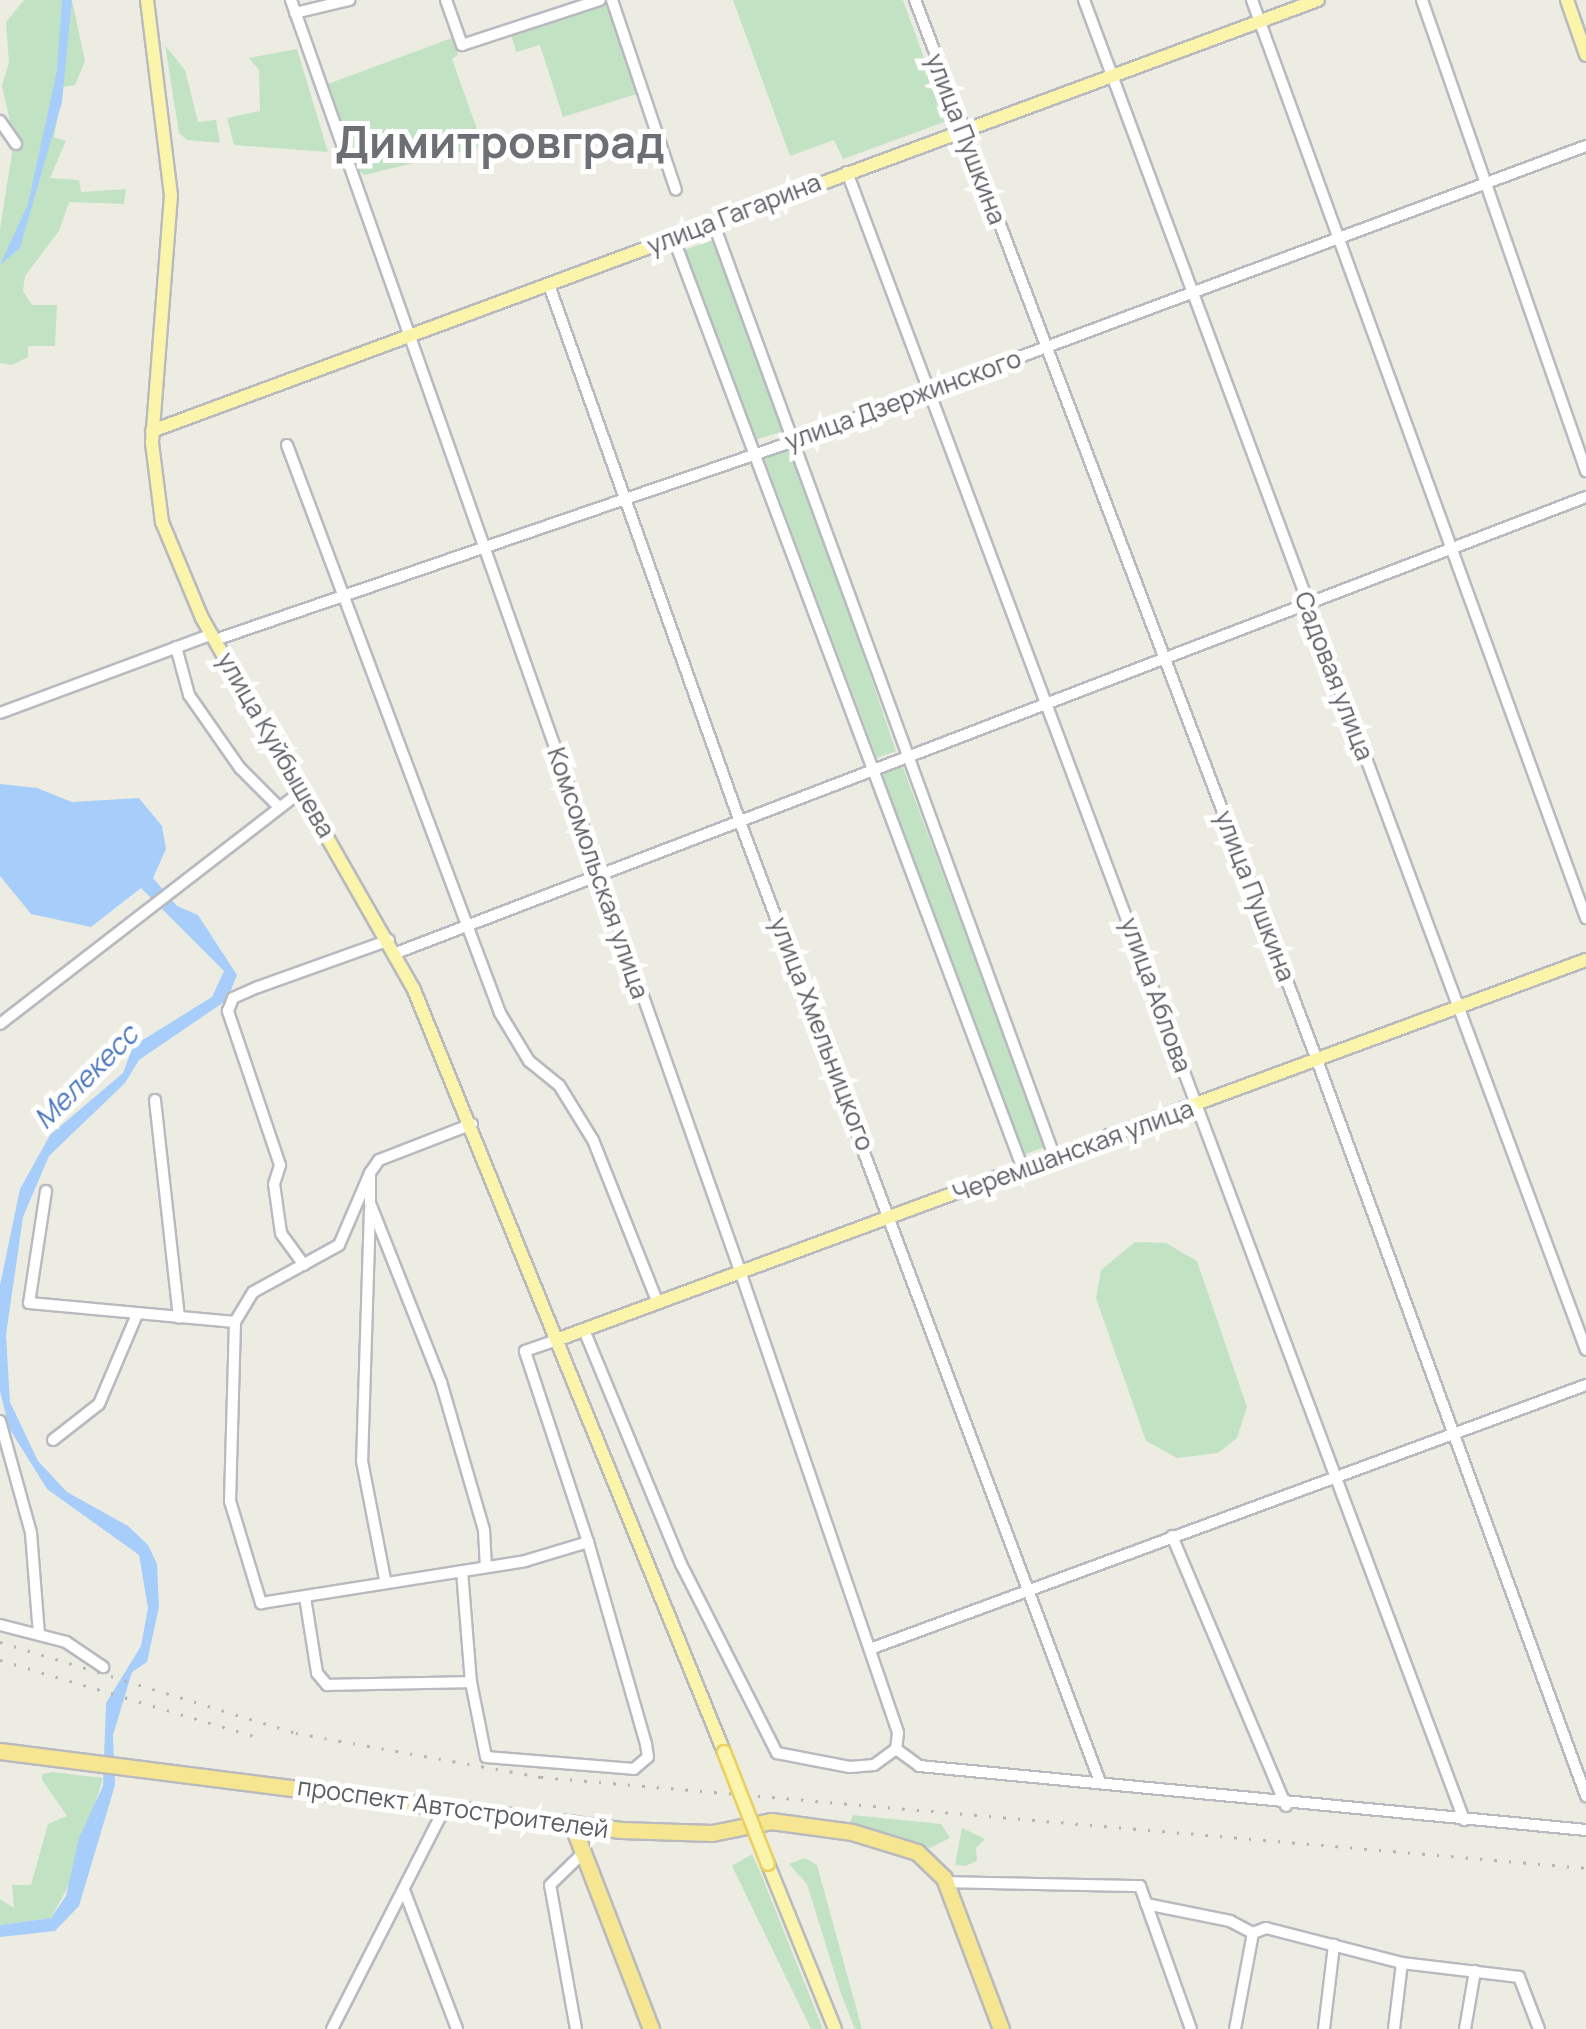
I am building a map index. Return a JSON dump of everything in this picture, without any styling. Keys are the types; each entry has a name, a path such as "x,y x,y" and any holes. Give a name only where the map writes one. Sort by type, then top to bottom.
{"highway":[{"name":"проспект Автостроителей","path":"0,1751 147,1766 444,1809 676,1835 786,1822 917,1852 946,1882"},
{"path":"572,1824 650,2029"},
{"path":"946,1882 1000,2029"}],"main road":[{"name":"улица Куйбышева","path":"147,0 172,194 152,431 162,522 213,637 396,953 472,1124 835,2029"},
{"name":"улица Гагарина","path":"152,431 1318,0"},
{"path":"1567,0 1586,56"},
{"name":"Черемшанская улица","path":"559,1340 1586,960"}],"street":[{"name":"Комсомольская улица","path":"291,0 740,1271 898,1733 896,1748"},
{"path":"295,13 349,0"},
{"path":"446,0 462,46 576,4 600,0"},
{"path":"612,0 676,190"},
{"name":"улица Пушкина","path":"915,0 1318,1060 1586,1796"},
{"name":"Садовая улица","path":"1084,0 1586,1350"},
{"path":"1252,0 1586,918"},
{"path":"1422,0 1586,471"},
{"path":"0,122 16,144"},
{"name":"улица Дзержинского","path":"0,713 176,647 797,440 1586,146"},
{"name":"улица Аблова","path":"847,172 1050,704 1332,1476 1464,1820"},
{"path":"713,222 797,440 906,758 1055,1158"},
{"path":"673,237 1023,1170"},
{"name":"улица Хмельницкого","path":"549,284 740,822 892,1216 1100,1782"},
{"path":"287,445 500,1013 530,1060 559,1085 593,1140 657,1301"},
{"path":"396,953 1586,497"},
{"path":"176,647 189,695 240,768 278,806"},
{"path":"0,1024 5,1012 301,791"},
{"path":"304,1266 281,1234 274,1184 280,1165 228,1010 233,998 258,987 390,940"},
{"path":"155,1100 164,1230 180,1318"},
{"path":"472,1124 391,1154 370,1174 338,1245 253,1292 235,1322 230,1502 261,1602 305,1597 385,1579 525,1561 588,1542"},
{"path":"370,1174 362,1461 385,1579"},
{"path":"46,1192 29,1302 136,1317 235,1322"},
{"path":"370,1202 441,1382 484,1530 486,1564"},
{"path":"53,1440 99,1404 136,1317"},
{"path":"584,1330 646,1486 768,1743 787,1758 832,1768 874,1765 896,1748 918,1766 1100,1782 1286,1806 1586,1830"},
{"path":"462,1571 471,1682 486,1757 618,1769 644,1764 646,1744 588,1542 525,1351 559,1340"},
{"path":"870,1649 1586,1385"},
{"path":"0,1420 4,1464 31,1533 39,1634"},
{"path":"1172,1536 1286,1806"},
{"path":"305,1597 317,1673 327,1685 471,1682"},
{"path":"0,1625 39,1634 96,1657 103,1667"},
{"path":"332,2029 444,1809"},
{"path":"576,2029 550,1885 583,1853"},
{"path":"946,1882 1140,1886 1191,2029"},
{"path":"404,1890 457,2029"},
{"path":"1146,1904 1230,1921 1252,1933 1266,1928 1402,1963 1518,1977 1538,2029"},
{"path":"1235,2029 1252,1933"},
{"path":"1324,2029 1334,1945"},
{"path":"1394,2029 1402,1963"},
{"path":"1465,2029 1475,1971"}],"green space":[{"path":"24,0 72,0 85,61 75,85 63,87 54,137 66,141 50,178 79,180 81,192 126,189 124,204 69,202 59,231 25,276 23,291 32,305 57,305 55,346 28,346 28,357 12,365 0,363 0,229 14,140 2,85 9,63 6,22"},
{"path":"733,0 903,0 947,121 843,159 834,140 790,156"},
{"path":"606,4 637,94 563,117 540,45 516,52 511,34"},
{"path":"452,38 458,55 452,59 483,146 365,175 354,168 325,85"},
{"path":"165,45 185,70 198,122 216,120 220,143 187,140 179,133"},
{"path":"297,49 328,152 234,145 227,118 260,111 259,70 249,58"},
{"path":"712,240 784,431 755,440 685,250"},
{"path":"793,448 896,751 877,758 764,458"},
{"path":"902,765 1045,1147 1023,1155 882,774"},
{"path":"1135,1242 1166,1243 1197,1261 1247,1407 1237,1438 1218,1453 1177,1458 1146,1441 1096,1298 1101,1270"},
{"path":"42,1774 103,1778 71,1881 51,1918 0,1925 0,1899 14,1908 12,1885 31,1885 48,1824 67,1816 42,1780"},
{"path":"853,1815 941,1824 950,1838 930,1848 850,1822"},
{"path":"962,1828 985,1839 976,1848 977,1861 965,1866 955,1865"},
{"path":"752,1854 823,2029 811,2029 732,1866"},
{"path":"805,1858 817,1865 862,2029 855,2029 841,1994 807,1884 789,1864"}],"water":[{"path":"62,0 72,0 62,102 20,248 0,265 28,204 57,70"},
{"path":"0,784 37,788 72,802 139,798 162,826 166,849 153,878 177,906 198,915 237,975 227,1000 139,1060 125,1083 49,1156 23,1217 6,1335 10,1402 38,1461 67,1492 128,1526 148,1545 157,1564 159,1607 147,1662 132,1672 113,1735 115,1785 79,1906 55,1931 0,1937 0,1925 51,1918 66,1896 79,1838 103,1786 106,1703 141,1646 148,1608 139,1555 47,1489 9,1428 0,1391 0,1285 20,1189 50,1135 123,1073 133,1046 212,997 224,971 141,888 91,927 31,914 0,876"}],"railway":[{"path":"0,1642 296,1733 541,1777 1586,1868"},
{"path":"0,1660 254,1736"}],"district":[{"name":"Димитровград","path":"500,142"}],"water label":[{"name":"Мелекесс","path":"85,1076"}]}
